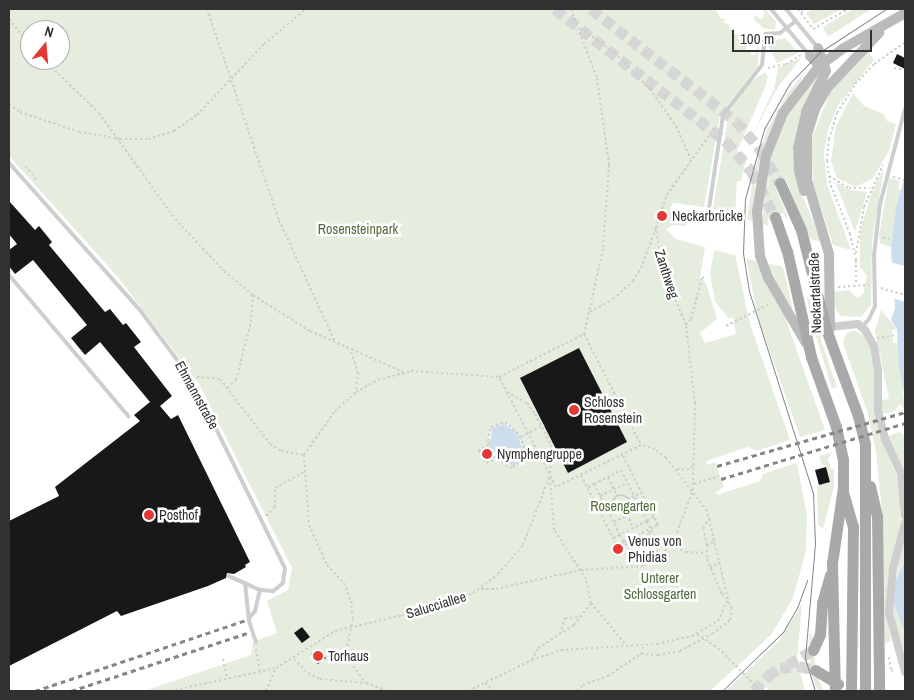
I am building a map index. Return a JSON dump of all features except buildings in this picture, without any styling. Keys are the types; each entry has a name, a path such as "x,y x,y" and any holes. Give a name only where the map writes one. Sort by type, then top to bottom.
{"main road":[{"name":"Neckartalstraße","path":"811,357 764,270 757,220 760,182 769,145 783,113 807,79 815,61 842,49 902,15"},
{"name":"Neckartalstraße","path":"866,691 867,470 859,421 833,350 829,327 829,254 807,180 807,135 820,98 844,66 902,15"},
{"path":"818,216 801,181 798,148 818,48 830,54 842,49"},
{"path":"815,61 835,71 844,66"},
{"path":"780,183 801,230 833,350"},
{"path":"775,217 793,271 811,357 831,412 841,448 843,483 853,526 851,691"},
{"path":"867,470 877,516 880,688"},
{"path":"812,650 818,640 822,603 832,563 843,483"},
{"path":"832,563 835,686"},
{"path":"815,670 844,691"}],"street":[{"path":"829,327 850,323 862,327 876,354 878,411 885,439 901,474 905,516"},
{"path":"905,523 893,568 889,613 905,672"}],"lane":[{"path":"771,9 815,61"},
{"path":"786,9 818,48"},
{"path":"709,208 723,115 762,65 765,34 778,34 796,21"},
{"path":"862,327 875,306 874,255 880,204 905,109"},
{"name":"Ehmannstraße","path":"9,163 140,310 192,380 283,562 285,574 277,589 260,590"},
{"path":"9,275 128,416"},
{"path":"229,576 260,590 255,611 250,617"},
{"path":"244,583 256,642"}],"path":[{"path":"207,9 279,220 336,344"},
{"path":"9,104 20,112 80,132 120,139 148,139 174,131 197,115 264,44 306,9"},
{"path":"468,691 532,660 570,649 675,642 697,634 721,618 728,602 724,576 714,542 710,518 693,490 675,468 659,452 641,445 584,334 603,249 609,165 601,95 580,28 571,9"},
{"path":"798,9 813,29 848,9"},
{"path":"801,12 806,10"},
{"path":"9,19 20,33"},
{"path":"580,28 614,52 644,82 671,118 691,160"},
{"path":"856,260 850,234 828,176 827,146 841,106 867,71 905,42"},
{"path":"772,67 815,61"},
{"path":"894,68 905,70"},
{"path":"54,70 99,113 120,139 175,220 218,265 253,295 351,352 402,372 499,377 584,334"},
{"name":"Zanthweg","path":"671,545 693,490 695,403 686,325 662,268 656,228 667,195 723,115"},
{"path":"25,166 36,178"},
{"path":"856,284 858,230 870,188 882,168"},
{"path":"828,176 849,188 870,188"},
{"path":"890,176 905,180"},
{"path":"589,312 613,299 633,281 641,268 656,228"},
{"path":"878,237 893,239"},
{"path":"686,325 691,319 702,278 706,277"},
{"path":"849,286 866,284 905,295"},
{"path":"227,388 236,380 251,322 253,295"},
{"path":"726,326 753,311"},
{"path":"879,338 897,335"},
{"path":"351,352 358,372 356,392"},
{"path":"366,683 348,655 351,627 350,595 344,583 327,565 309,524 304,455 326,421 356,392 402,372"},
{"path":"192,380 215,377 227,388 270,444 281,451 304,455"},
{"path":"499,377 556,487 641,445"},
{"path":"507,392 529,406 543,426 552,449 550,475 554,530 581,570 591,603 627,646"},
{"path":"498,422 510,424 521,437 524,454 519,464 508,468 495,458 489,445 489,430 498,422"},
{"path":"521,437 543,426"},
{"path":"489,445 479,450 486,463 495,458"},
{"path":"581,475 617,546 658,525 622,454"},
{"path":"675,468 687,470 695,463"},
{"path":"587,487 628,467"},
{"path":"621,470 658,545 655,560"},
{"path":"262,518 274,511 275,488 306,471"},
{"name":"Salucciallee","path":"170,691 276,668 294,659 328,634 446,605 481,588 505,567 523,545 550,475"},
{"path":"694,484 719,476"},
{"path":"608,477 617,496"},
{"path":"600,496 627,482"},
{"path":"594,484 620,535 636,559 651,563"},
{"path":"623,493 630,506 618,512 611,499 617,496 623,493"},
{"path":"626,499 641,493"},
{"path":"600,513 615,506"},
{"path":"624,509 634,528"},
{"path":"614,522 641,509"},
{"path":"613,538 654,518"},
{"path":"710,518 703,528 707,545 706,553 710,568 718,580 722,594 728,598"},
{"path":"627,540 630,545 650,534 648,530"},
{"path":"707,545 714,542"},
{"path":"481,588 496,589 581,570 634,568 651,563 671,545 686,552 706,553"},
{"path":"710,568 719,561"},
{"path":"718,580 724,576"},
{"path":"577,691 583,685 608,676 641,654 658,655 680,651 730,620 732,608 728,602"},
{"path":"532,660 538,648 582,617 591,603"},
{"path":"560,634 565,618 582,617"},
{"path":"697,634 721,651 761,691"},
{"path":"256,642 260,671"},
{"path":"641,654 644,645"},
{"path":"887,657 891,657 891,668"},
{"path":"223,659 227,678"},
{"path":"294,659 308,673 320,679 366,683 388,691"},
{"path":"266,691 276,668"},
{"path":"484,683 494,691"},
{"path":"475,687 480,691"}],"green space":[{"name":"Rosensteinpark","path":"9,9 716,9 720,18 725,19 724,23 729,24 729,28 734,29 733,34 738,34 738,39 742,40 742,44 747,45 746,50 751,50 751,55 755,55 759,42 758,66 720,115 704,207 673,203 670,208 688,219 686,226 673,225 666,229 676,239 705,247 700,278 706,283 717,319 700,333 705,343 736,334 733,317 729,319 715,301 710,274 714,250 735,255 750,324 790,440 756,451 748,447 706,461 707,465 715,462 724,487 716,492 717,495 760,481 763,474 797,463 807,516 806,551 793,598 771,635 710,691 144,691 251,655 253,642 277,633 267,601 288,590 292,568 199,384 118,277 9,156","holes":["579,348 627,442 568,472 520,379","509,425 521,441 523,456 517,464 506,465 494,455 489,435 492,428"]},
{"path":"760,9 765,9 776,22 775,30 763,28 754,19 755,15 761,20 764,15 764,11"},
{"path":"813,9 842,9 814,24 806,13"},
{"path":"853,9 871,9 828,37 823,27"},
{"path":"785,38 799,53 777,63 766,42"},
{"path":"866,49 874,60 838,105 828,130 824,153 827,184 851,250 833,245 813,183 811,141 830,92"},
{"path":"802,57 778,87 751,138 774,89 778,68"},
{"path":"808,68 770,131 756,177 752,221 747,219 754,172 767,130 787,94"},
{"path":"765,72 768,77 764,90 737,151 747,155 741,181 737,181 735,216 713,209 729,111 751,81"},
{"path":"817,76 820,79 797,183 822,242 810,239 786,180 775,186 789,221 783,213 767,220 769,226 762,224 771,154 788,113"},
{"path":"853,93 864,106 884,114 887,121 896,124 889,151 873,178 856,187 837,178 831,161 836,126"},
{"path":"884,168 872,241 871,305 861,317 841,316 836,310 834,292 849,290 857,298 863,294 867,275 860,268 860,231 872,191"},
{"path":"889,178 900,181 898,188 901,190 892,248 880,243 879,236"},
{"path":"835,182 850,190 867,192 855,232"},
{"path":"746,258 756,261 763,280 785,317 825,430 800,437 758,318"},
{"path":"767,263 783,267 793,310 772,276"},
{"path":"811,297 822,343 837,387 832,389 814,330 807,298"},
{"path":"881,310 897,329 892,330 893,343 898,343 905,409 899,404 895,411 881,414 882,400 889,399 875,331"},
{"path":"854,330 864,336 871,348 875,370 875,413 881,439 899,481 901,523 890,569 887,619 891,641 885,644 882,512 876,452 868,414 843,343 846,334"},
{"path":"900,432 905,436 905,481 887,436"},
{"path":"832,452 828,460 831,469 834,469 834,487 823,529 818,525 817,486 830,482 825,465 822,465 819,456"},
{"path":"905,535 905,561 896,580 898,563"},
{"path":"893,601 905,634 905,655 893,618"},
{"path":"802,604 797,660 805,691 768,691 767,687 756,683 753,686 755,691 726,691 779,641"},
{"path":"809,633 812,634 816,674 824,691 818,691 810,672"}],"water":[{"path":"905,175 905,398 899,367 897,329 891,320 895,308 891,251 896,208"},
{"path":"505,424 516,432 522,447 521,460 514,466 500,461 490,444 492,428"},
{"path":"905,561 905,634 893,601 896,580"}],"pier":[{"path":"889,262 905,266 905,302 892,298"}],"tunnel":[{"path":"555,9 726,141 752,172 775,217"},
{"path":"591,9 736,121 760,149 780,183"},
{"path":"788,665 813,650"},
{"path":"754,691 768,676 780,668 799,666 815,670"}],"tram line":[{"path":"815,691 805,658 815,543 813,493 749,291 743,253 745,199 764,129 790,83 820,52 886,9"},
{"path":"722,691 783,632 797,608 807,580"}],"railway":[{"path":"717,466 905,412"},
{"path":"721,479 905,423"},
{"path":"35,691 246,620"},
{"path":"71,691 250,632"}],"place":[{"name":"Neckarbrücke","path":"662,216"},
{"name":"Schloss Rosenstein","path":"574,410"},
{"name":"Nymphengruppe","path":"487,454"},
{"name":"Posthof","path":"149,515"},
{"name":"Venus von Phidias","path":"618,549"},
{"name":"Torhaus","path":"318,656"}],"park label":[{"name":"Rosengarten","path":"623,506"},
{"name":"Unterer Schlossgarten","path":"660,586"}]}
